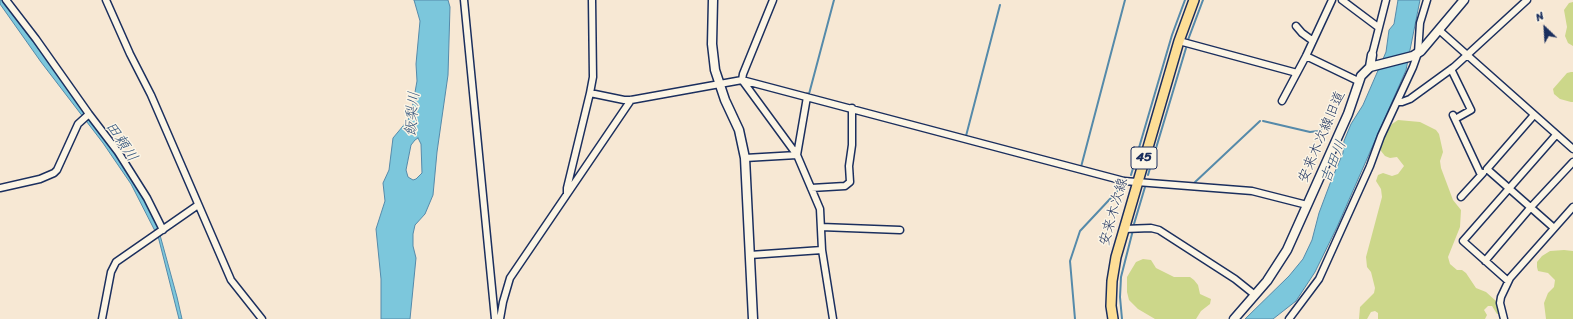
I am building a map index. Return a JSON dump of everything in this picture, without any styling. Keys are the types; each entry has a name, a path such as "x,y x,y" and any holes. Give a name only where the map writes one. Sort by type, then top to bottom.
{"main road":[{"name":"安来木次線","path":"1113,319 1112,281 1116,257 1179,41 1194,0"}],"street":[{"path":"6,0 36,39 86,116 118,152 151,204 162,230"},
{"path":"106,0 130,54 152,95 198,205 232,280 262,319"},
{"path":"464,0 495,319"},
{"path":"567,194 567,188 593,77 592,0"},
{"path":"713,0 712,50 715,70 719,84 739,130 745,158 753,319"},
{"path":"773,0 743,74 742,80 796,154 820,209 822,250 833,319"},
{"path":"1282,101 1306,56 1332,0"},
{"path":"1342,0 1378,27"},
{"path":"1386,0 1372,55 1372,67 1415,54 1424,48 1464,0"},
{"path":"1289,319 1319,279 1398,102 1415,54 1420,23 1427,0"},
{"path":"1398,102 1410,99 1451,69 1528,0"},
{"path":"1296,26 1302,33 1313,41"},
{"path":"1439,30 1573,149"},
{"path":"1179,41 1297,73"},
{"path":"1306,56 1358,80"},
{"name":"安来木次線旧道","path":"1234,319 1255,295 1281,260 1291,242 1348,114 1358,80 1372,67"},
{"path":"1451,69 1471,110 1454,117 1481,175"},
{"path":"590,93 616,99 631,100 742,80 1124,181 1260,192 1307,205"},
{"path":"796,154 807,97"},
{"path":"500,319 510,278 631,100"},
{"path":"811,188 843,186 848,184 852,145 852,108"},
{"path":"1461,197 1534,115"},
{"path":"0,188 40,179 54,173 57,170 78,124 86,116"},
{"path":"1508,281 1462,241 1556,134"},
{"path":"745,158 796,154"},
{"path":"1485,261 1531,207 1573,162"},
{"path":"1487,169 1554,228"},
{"path":"102,319 107,287 113,267 121,258 198,205"},
{"path":"1504,319 1500,303 1508,281 1573,207"},
{"path":"821,227 900,230"},
{"path":"1124,229 1151,228 1159,230 1235,279 1255,295"},
{"path":"750,255 822,250"}],"green space":[{"path":"1573,2 1573,46 1568,43 1565,36 1567,27 1564,10 1569,3"},
{"path":"1573,72 1573,102 1560,99 1554,94 1553,89 1567,73"},
{"path":"1398,120 1420,122 1436,130 1439,134 1443,152 1440,161 1441,168 1453,200 1461,210 1460,227 1448,257 1450,264 1457,270 1462,270 1466,273 1476,288 1486,292 1496,301 1499,314 1497,314 1492,306 1488,306 1484,310 1487,315 1485,319 1378,319 1378,313 1375,311 1371,312 1367,319 1359,319 1360,307 1374,293 1375,288 1371,272 1367,267 1366,257 1382,197 1381,189 1376,181 1378,175 1383,173 1392,176 1398,174 1404,166 1397,157 1390,158 1385,156 1381,151 1381,143 1385,134 1392,124"},
{"path":"1550,251 1573,251 1573,319 1546,319 1544,303 1548,293 1554,287 1555,280 1548,273 1538,271 1537,262 1542,256"},
{"path":"1143,259 1151,260 1156,268 1174,277 1190,277 1198,285 1200,294 1211,299 1210,304 1201,311 1196,319 1155,319 1138,309 1129,300 1127,292 1127,277 1136,262"}],"water":[{"path":"0,0 2,0 43,55 128,172 143,196 159,228 155,231 131,184 103,143 41,62 0,4"},
{"name":"飯梨川","path":"414,0 448,0 450,7 448,75 437,152 433,195 425,214 415,225 413,234 413,246 416,258 410,319 381,319 381,279 376,229 385,201 383,183 389,170 393,138 408,120 412,109 417,81 416,64 420,21","holes":["418,138 421,144 422,173 413,180 408,177 406,170 411,145"]},
{"path":"1398,0 1420,0 1406,70 1337,227 1315,272 1296,301 1273,319 1245,319 1289,276 1303,259 1312,240 1319,213 1343,153 1344,141 1351,124 1363,105 1386,52 1389,30 1394,24"},
{"path":"160,235 182,319 179,319 158,236"}],"waterway":[{"path":"809,94 834,0"},
{"path":"1081,167 1125,0"},
{"path":"1131,175 1172,35 1185,0"},
{"path":"1188,40 1203,0"},
{"path":"966,136 1000,5"},
{"path":"1148,175 1186,48"},
{"path":"1193,184 1260,121"},
{"path":"1263,121 1310,132 1318,131 1329,124"},
{"path":"1075,319 1070,261 1080,231 1124,184"},
{"path":"1134,224 1145,187"},
{"path":"1122,319 1120,297 1121,277 1133,230"}],"water label":[{"name":"田頼川","path":"121,142"},
{"name":"吉田川","path":"1334,162"}]}
